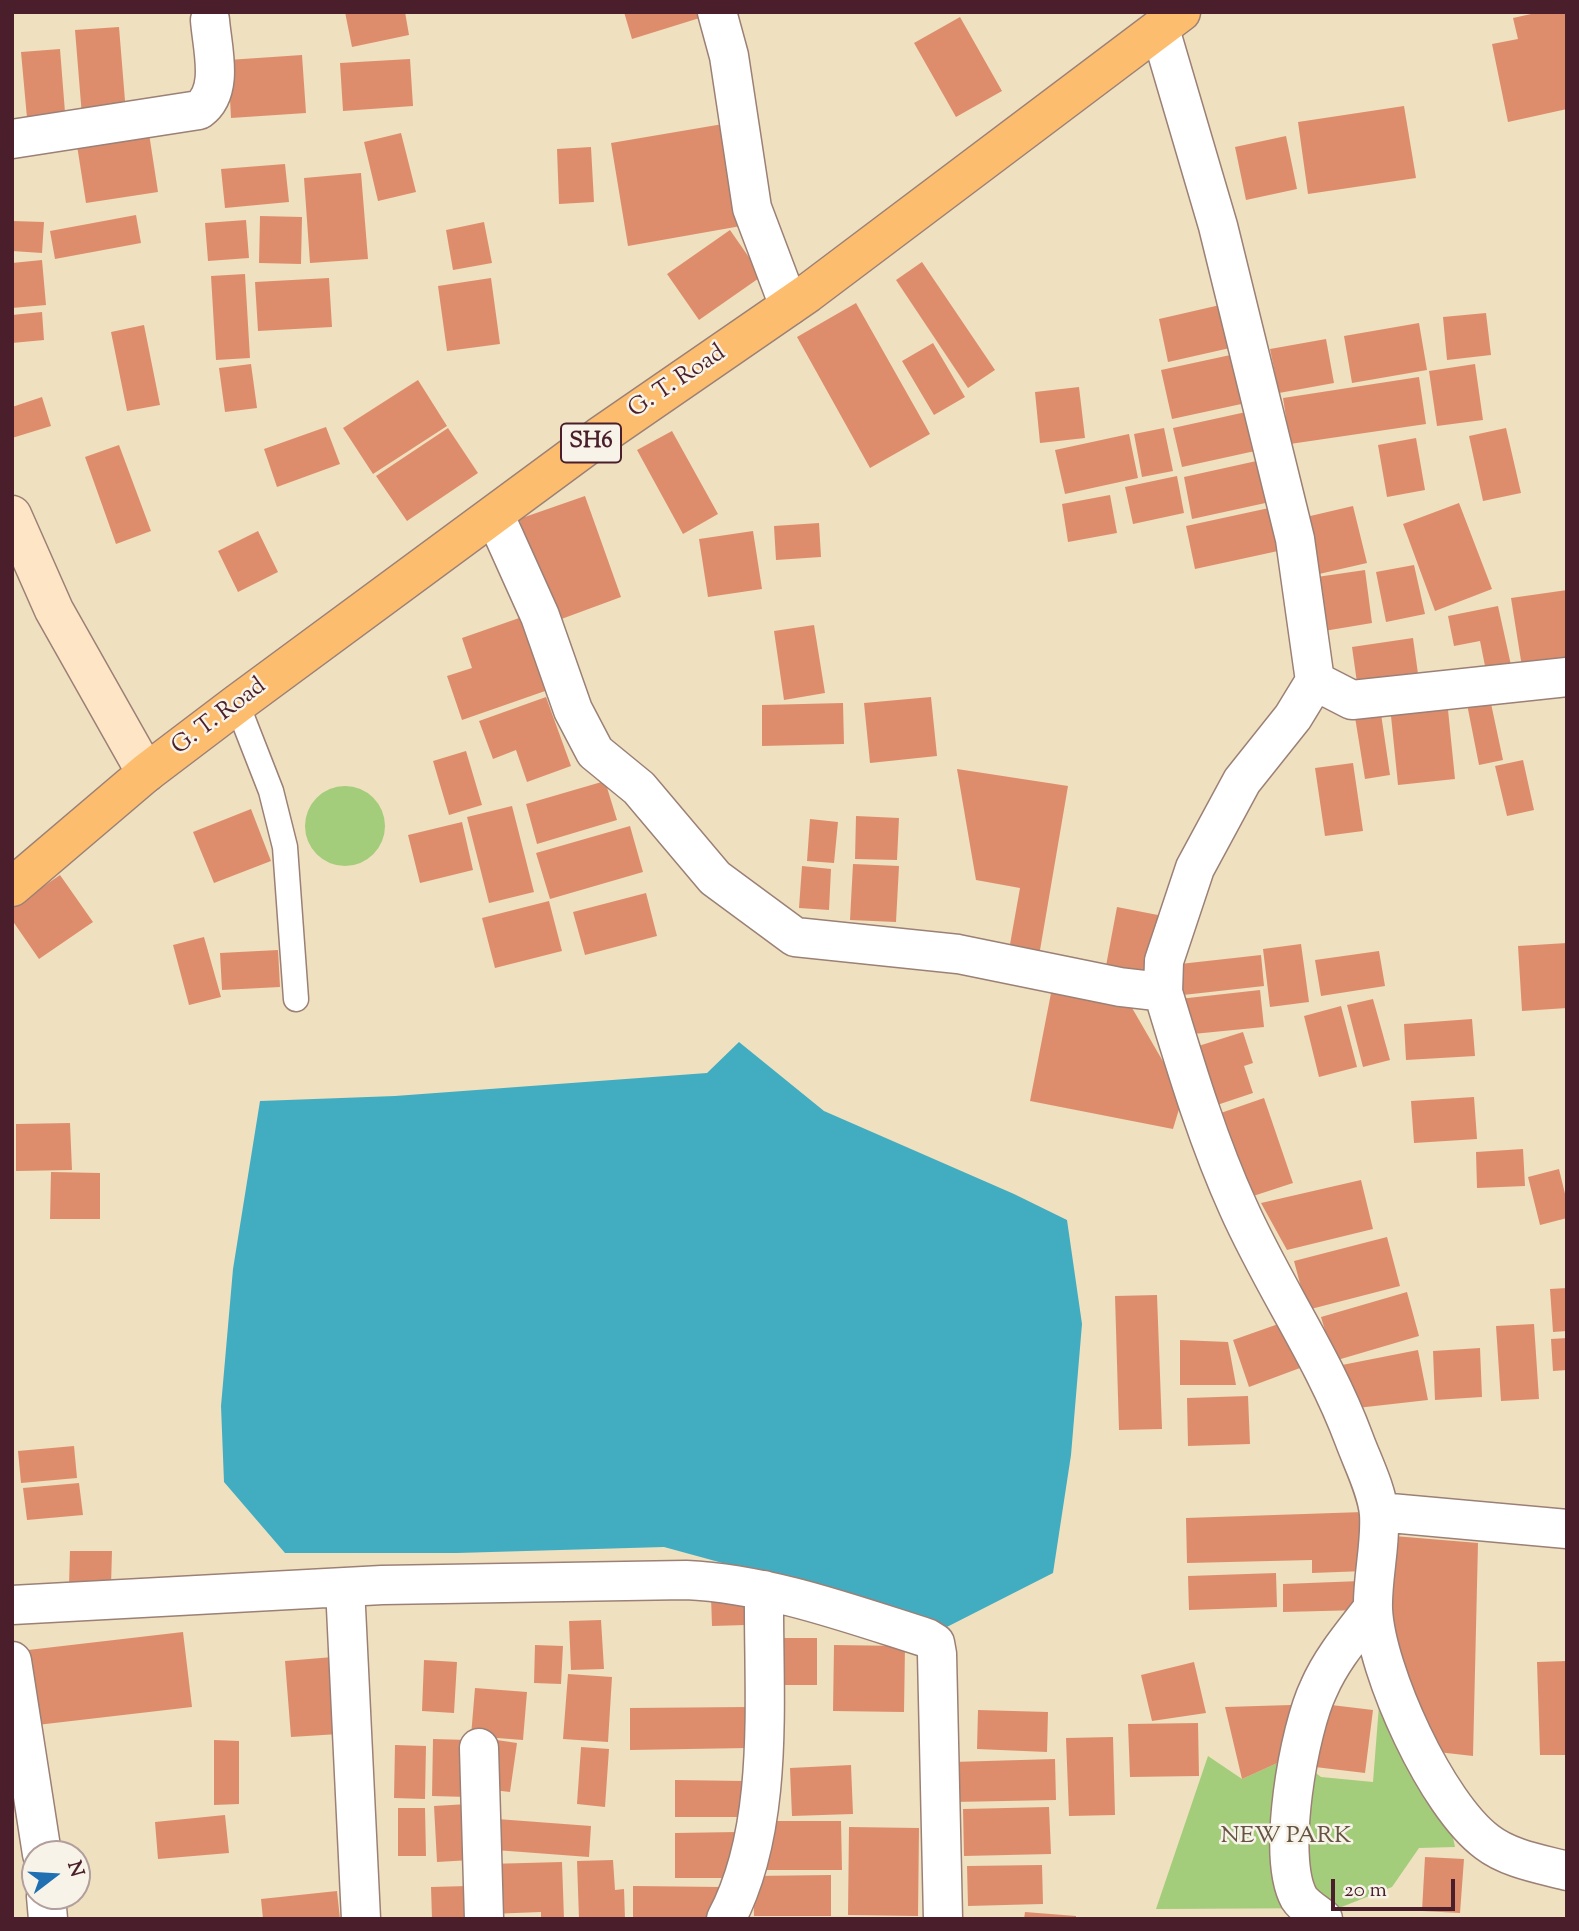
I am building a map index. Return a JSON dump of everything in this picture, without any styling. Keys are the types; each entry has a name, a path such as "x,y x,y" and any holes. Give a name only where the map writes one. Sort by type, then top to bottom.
{"main road":[{"name":"G. T. Road","path":"12,887 146,773 237,704 599,437 789,306 1170,21"}],"street":[{"path":"717,12 729,56 752,208 789,306"},
{"path":"12,139 199,110 207,105 215,90 211,20"},
{"path":"1170,21 1295,539 1315,681 1293,717 1242,781 1195,868 1164,961 1163,992 1238,1207 1326,1377 1353,1437 1379,1512 1373,1608 1378,1646 1399,1704 1441,1786 1465,1821 1489,1844 1519,1857 1567,1871"},
{"path":"12,515 54,610 146,773"},
{"path":"495,516 540,616 573,710 595,752 639,788 715,878 795,937 958,954 1120,987 1163,992"},
{"path":"1315,681 1352,700 1567,677"},
{"path":"1379,1512 1567,1529"},
{"path":"12,1605 345,1587 686,1580 723,1582 764,1590 926,1638 935,1643 943,1919"},
{"path":"345,1587 361,1919"},
{"path":"726,1919 739,1894 754,1849 761,1786 764,1590"},
{"path":"1324,1919 1299,1899 1291,1870 1288,1827 1305,1729 1318,1688 1339,1653 1373,1608"},
{"path":"12,1661 40,1840"},
{"path":"479,1748 484,1919"}],"lane":[{"path":"237,704 271,791 282,828 296,999"}],"green space":[{"path":"345,786 360,789 373,798 382,811 385,826 382,841 373,854 360,863 345,866 330,863 317,854 308,841 305,826 308,811 317,798 330,789"},
{"name":"NEW PARK","path":"1381,1680 1450,1824 1455,1847 1419,1848 1392,1887 1339,1908 1156,1909 1208,1756 1242,1779 1293,1756 1321,1777 1373,1782"}],"water":[{"path":"739,1042 824,1111 1067,1220 1082,1324 1071,1455 1053,1573 937,1632 847,1597 664,1547 457,1553 285,1553 224,1482 221,1406 233,1269 260,1101 395,1096 707,1073"}],"building":[{"path":"345,12 405,12 409,35 352,47"},
{"path":"624,12 705,12 706,16 632,39"},
{"path":"1540,12 1567,12 1567,109 1508,122 1492,44 1518,39 1513,18"},
{"path":"960,17 1002,91 956,117 914,43"},
{"path":"119,27 126,113 82,116 75,30"},
{"path":"60,49 66,125 28,129 21,52"},
{"path":"302,55 306,113 231,118 228,60"},
{"path":"410,59 413,106 343,111 340,63"},
{"path":"1404,106 1416,178 1308,194 1298,122"},
{"path":"723,124 741,226 628,246 611,143"},
{"path":"148,127 158,192 86,203 76,139"},
{"path":"401,133 416,192 378,201 364,142"},
{"path":"1286,136 1297,189 1246,200 1235,147"},
{"path":"591,147 594,202 559,204 557,149"},
{"path":"285,164 289,202 225,208 221,169"},
{"path":"361,173 368,259 310,263 304,178"},
{"path":"136,215 141,243 55,259 50,231"},
{"path":"260,216 302,217 301,264 259,263"},
{"path":"246,220 249,258 208,261 205,223"},
{"path":"12,221 44,222 42,253 12,251"},
{"path":"484,222 492,263 453,270 446,230"},
{"path":"730,230 762,276 699,320 667,274"},
{"path":"42,260 46,305 12,308 12,263"},
{"path":"922,262 995,370 968,388 896,280"},
{"path":"245,274 250,358 216,360 211,276"},
{"path":"329,278 332,327 258,331 255,282"},
{"path":"491,278 500,344 447,351 438,286"},
{"path":"856,303 930,434 870,468 797,337"},
{"path":"1220,305 1230,348 1168,362 1159,319"},
{"path":"42,312 44,340 12,343 12,315"},
{"path":"1486,313 1491,355 1447,360 1443,317"},
{"path":"1419,323 1427,370 1352,383 1344,336"},
{"path":"144,325 160,405 127,411 111,332"},
{"path":"1326,339 1334,383 1279,393 1270,349"},
{"path":"933,343 965,397 934,415 902,361"},
{"path":"1235,354 1246,403 1172,419 1161,370"},
{"path":"251,364 257,408 225,412 219,368"},
{"path":"1475,364 1483,420 1437,426 1429,371"},
{"path":"1419,377 1426,424 1290,444 1283,398"},
{"path":"418,380 447,426 373,474 343,428"},
{"path":"1079,387 1085,438 1040,443 1035,392"},
{"path":"42,397 51,426 12,438 12,407"},
{"path":"1246,412 1255,451 1182,467 1173,428"},
{"path":"326,427 340,464 277,487 264,449"},
{"path":"448,428 478,473 407,521 376,476"},
{"path":"1164,428 1173,471 1142,477 1134,434"},
{"path":"1506,428 1521,493 1483,501 1469,436"},
{"path":"672,431 718,514 683,534 637,450"},
{"path":"1129,434 1138,478 1065,494 1055,450"},
{"path":"1416,438 1425,490 1387,497 1378,445"},
{"path":"119,445 151,531 116,544 85,457"},
{"path":"1261,460 1270,502 1192,519 1184,477"},
{"path":"1177,476 1184,513 1133,524 1125,487"},
{"path":"1110,495 1117,533 1068,542 1062,504"},
{"path":"585,496 621,597 556,621 519,519"},
{"path":"1459,503 1492,589 1435,611 1403,524"},
{"path":"1353,506 1367,563 1319,574 1306,517"},
{"path":"1269,508 1278,551 1195,569 1186,526"},
{"path":"819,523 821,557 776,560 774,526"},
{"path":"258,531 278,572 238,592 218,551"},
{"path":"753,531 762,589 708,597 699,539"},
{"path":"1414,565 1425,614 1386,622 1376,572"},
{"path":"1365,570 1372,623 1318,632 1310,578"},
{"path":"1567,590 1567,660 1522,667 1511,598"},
{"path":"1498,606 1511,665 1486,671 1480,641 1454,646 1448,616"},
{"path":"522,617 548,690 462,720 447,676 472,668 462,638"},
{"path":"814,625 825,693 784,700 774,631"},
{"path":"1413,638 1420,688 1359,697 1352,647"},
{"path":"1489,694 1503,760 1479,765 1466,699"},
{"path":"546,697 571,766 527,782 516,750 493,759 479,721"},
{"path":"931,697 937,756 870,763 864,703"},
{"path":"1447,700 1455,779 1398,785 1390,706"},
{"path":"843,703 844,744 762,746 762,705"},
{"path":"1380,707 1390,775 1365,779 1354,711"},
{"path":"466,751 482,805 449,815 433,761"},
{"path":"1523,760 1534,810 1507,816 1495,766"},
{"path":"1353,763 1363,831 1325,836 1315,768"},
{"path":"957,769 1068,786 1039,956 1009,950 1020,888 976,880"},
{"path":"605,781 617,820 537,844 526,804"},
{"path":"512,806 534,892 489,903 467,817"},
{"path":"251,809 271,861 214,883 193,832"},
{"path":"856,816 899,818 897,860 855,859"},
{"path":"810,819 838,822 834,863 807,861"},
{"path":"462,822 473,870 420,883 408,835"},
{"path":"630,826 643,872 550,899 536,853"},
{"path":"853,864 899,866 896,922 850,920"},
{"path":"802,866 831,869 829,910 799,908"},
{"path":"60,875 93,922 39,959 12,920 12,908"},
{"path":"646,893 657,936 585,955 573,912"},
{"path":"549,901 562,951 495,968 482,918"},
{"path":"1117,907 1163,916 1151,975 1106,966"},
{"path":"204,937 221,997 189,1005 173,945"},
{"path":"1567,943 1567,1008 1522,1011 1518,946"},
{"path":"1301,944 1309,1002 1270,1007 1263,949"},
{"path":"278,950 280,987 222,990 220,953"},
{"path":"1379,951 1385,986 1321,996 1315,960"},
{"path":"1261,955 1264,986 1174,996 1171,965"},
{"path":"1053,983 1124,994 1183,1096 1173,1129 1030,1101"},
{"path":"1260,990 1264,1027 1183,1035 1179,999"},
{"path":"1373,999 1390,1060 1363,1067 1347,1005"},
{"path":"1341,1006 1357,1067 1319,1077 1304,1016"},
{"path":"1472,1019 1475,1056 1406,1060 1404,1024"},
{"path":"1243,1032 1253,1063 1244,1066 1253,1093 1211,1107 1192,1048"},
{"path":"1474,1097 1477,1139 1414,1143 1411,1101"},
{"path":"1264,1098 1293,1183 1244,1199 1215,1115"},
{"path":"70,1123 72,1170 16,1171 16,1124"},
{"path":"1523,1149 1525,1186 1477,1188 1476,1152"},
{"path":"1559,1169 1567,1202 1567,1218 1540,1225 1528,1177"},
{"path":"51,1172 100,1173 100,1219 50,1219"},
{"path":"1361,1180 1373,1229 1287,1250 1261,1203"},
{"path":"1387,1237 1400,1286 1307,1310 1294,1261"},
{"path":"1567,1288 1567,1331 1553,1332 1550,1289"},
{"path":"1407,1292 1419,1336 1334,1361 1321,1317"},
{"path":"1157,1295 1162,1429 1119,1430 1115,1296"},
{"path":"1284,1322 1300,1368 1249,1387 1233,1340"},
{"path":"1534,1324 1539,1399 1501,1401 1496,1326"},
{"path":"1567,1338 1567,1370 1553,1371 1551,1339"},
{"path":"1180,1340 1228,1342 1236,1385 1180,1385"},
{"path":"1480,1348 1482,1397 1435,1400 1433,1351"},
{"path":"1418,1350 1428,1400 1357,1408 1342,1365"},
{"path":"1248,1396 1250,1444 1188,1446 1187,1398"},
{"path":"74,1446 77,1478 21,1483 18,1451"},
{"path":"79,1483 83,1515 27,1520 23,1488"},
{"path":"1363,1512 1365,1571 1312,1573 1312,1560 1187,1563 1186,1518"},
{"path":"1394,1536 1478,1543 1473,1756 1429,1751 1381,1641"},
{"path":"70,1551 112,1551 111,1586 69,1586"},
{"path":"1276,1573 1277,1607 1189,1610 1188,1576"},
{"path":"1361,1581 1362,1610 1283,1612 1283,1584"},
{"path":"746,1596 746,1625 712,1626 711,1597"},
{"path":"601,1620 604,1669 571,1670 569,1621"},
{"path":"183,1632 192,1707 37,1725 28,1650"},
{"path":"768,1638 817,1638 817,1685 769,1685"},
{"path":"535,1645 563,1646 561,1684 534,1683"},
{"path":"834,1645 905,1646 904,1712 833,1711"},
{"path":"333,1657 339,1734 291,1737 285,1661"},
{"path":"424,1660 457,1662 454,1713 422,1711"},
{"path":"1567,1661 1567,1755 1540,1755 1537,1662"},
{"path":"1194,1662 1206,1713 1152,1721 1141,1675"},
{"path":"568,1674 612,1677 608,1742 563,1739"},
{"path":"475,1688 527,1692 523,1740 471,1736"},
{"path":"1323,1704 1373,1710 1365,1773 1315,1767"},
{"path":"1291,1705 1293,1756 1242,1779 1225,1707"},
{"path":"747,1707 747,1748 630,1750 630,1708"},
{"path":"978,1710 1048,1712 1047,1752 977,1749"},
{"path":"1198,1723 1199,1776 1130,1777 1128,1724"},
{"path":"1113,1737 1115,1815 1069,1816 1066,1738"},
{"path":"433,1739 469,1740 467,1797 432,1796"},
{"path":"490,1739 517,1743 510,1792 484,1789"},
{"path":"214,1740 239,1741 239,1804 214,1805"},
{"path":"395,1745 426,1746 425,1799 394,1798"},
{"path":"581,1747 609,1749 605,1807 577,1804"},
{"path":"1055,1759 1056,1800 953,1802 952,1762"},
{"path":"851,1765 853,1814 792,1816 790,1768"},
{"path":"675,1780 746,1781 746,1817 675,1817"},
{"path":"468,1804 471,1860 437,1862 434,1806"},
{"path":"1049,1807 1051,1854 964,1856 963,1809"},
{"path":"398,1808 425,1808 426,1856 398,1856"},
{"path":"225,1815 229,1853 158,1859 155,1822"},
{"path":"497,1819 591,1826 589,1857 495,1850"},
{"path":"763,1821 841,1821 842,1870 764,1870"},
{"path":"849,1827 919,1828 918,1916 848,1915"},
{"path":"737,1832 737,1878 675,1878 675,1833"},
{"path":"1425,1857 1464,1859 1460,1913 1422,1911"},
{"path":"613,1860 615,1890 624,1889 625,1919 579,1919 577,1861"},
{"path":"562,1862 564,1919 541,1919 541,1912 490,1914 488,1864"},
{"path":"1042,1865 1043,1904 968,1906 967,1866"},
{"path":"831,1875 831,1916 754,1916 753,1876"},
{"path":"468,1886 469,1919 432,1919 431,1887"},
{"path":"633,1886 722,1887 722,1919 633,1919"},
{"path":"337,1891 340,1919 263,1919 261,1899"},
{"path":"1025,1912 1076,1916 1076,1919 1024,1919"}]}
